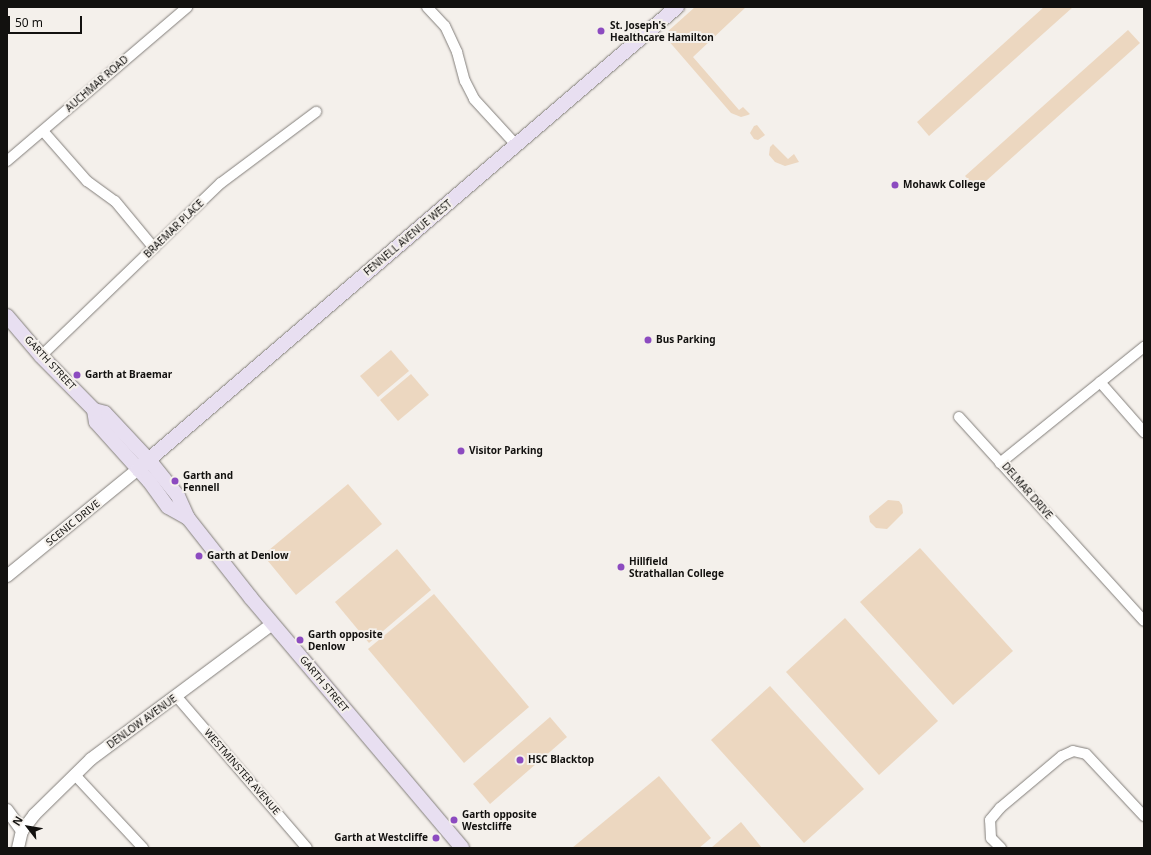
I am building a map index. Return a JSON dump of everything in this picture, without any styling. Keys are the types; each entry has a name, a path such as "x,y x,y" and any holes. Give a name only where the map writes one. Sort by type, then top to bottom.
{"main road":[{"name":"FENNELL AVENUE WEST","path":"138,470 677,7"},
{"name":"GARTH STREET","path":"7,316 41,356 94,410 105,413 149,460 178,496 188,518 272,624 462,848"},
{"name":"GARTH STREET","path":"94,410 96,422 168,507 188,518"}],"street":[{"name":"AUCHMAR ROAD","path":"7,161 187,7"},
{"path":"427,7 445,26 457,52 465,81 474,99 517,146"},
{"name":"BRAEMAR PLACE","path":"41,356 221,183 316,112"},
{"path":"43,131 87,181 115,201 154,248"},
{"name":"DELMAR DRIVE","path":"1144,347 1000,462 1144,621"},
{"path":"1100,382 1144,432"},
{"path":"959,416 1000,462"},
{"name":"SCENIC DRIVE","path":"7,576 138,470"},
{"name":"DENLOW AVENUE","path":"22,831 34,815 91,759 177,697 272,624"},
{"name":"WESTMINSTER AVENUE","path":"177,697 307,848"},
{"path":"1001,848 991,838 990,820 1000,808 1062,756 1073,751 1086,754 1144,816"},
{"path":"75,775 143,848"},
{"path":"7,810 22,831 18,848"}],"shaded area":[{"path":"695,7 746,7 693,57 739,110 743,107 750,114 741,117 731,113 667,39 666,33"},
{"path":"1044,7 1073,7 929,136 917,122"},
{"path":"1128,30 1140,43 977,189 965,176"},
{"path":"757,125 765,135 758,140 754,139 750,133 754,126"},
{"path":"773,144 788,159 794,154 799,162 785,166 775,162 769,155 770,147"},
{"path":"391,350 409,371 378,397 360,376"},
{"path":"411,374 429,395 398,421 380,400"},
{"path":"348,484 382,524 296,595 263,555"},
{"path":"888,500 899,501 902,505 903,513 887,529 876,528 870,522 869,516"},
{"path":"920,548 1013,651 953,705 860,602"},
{"path":"397,549 431,590 369,643 335,602"},
{"path":"434,594 529,707 464,763 368,649"},
{"path":"845,618 938,721 879,775 786,672"},
{"path":"770,686 864,789 804,843 711,740"},
{"name":"HSC Blacktop","path":"550,717 567,737 490,804 473,784"},
{"path":"659,776 711,838 699,848 572,848"},
{"path":"741,822 762,848 711,848"}],"place":[{"name":"St. Joseph's Healthcare Hamilton","path":"601,31"},
{"name":"Mohawk College","path":"895,185"},
{"name":"Bus Parking","path":"648,340"},
{"name":"Garth at Braemar","path":"77,375"},
{"name":"Visitor Parking","path":"461,451"},
{"name":"Garth and Fennell","path":"175,481"},
{"name":"Garth at Denlow","path":"199,556"},
{"name":"Hillfield Strathallan College","path":"621,567"},
{"name":"Garth opposite Denlow","path":"300,640"},
{"name":"HSC Blacktop","path":"520,760"},
{"name":"Garth opposite Westcliffe","path":"454,820"},
{"name":"Garth at Westcliffe","path":"436,838"}]}
